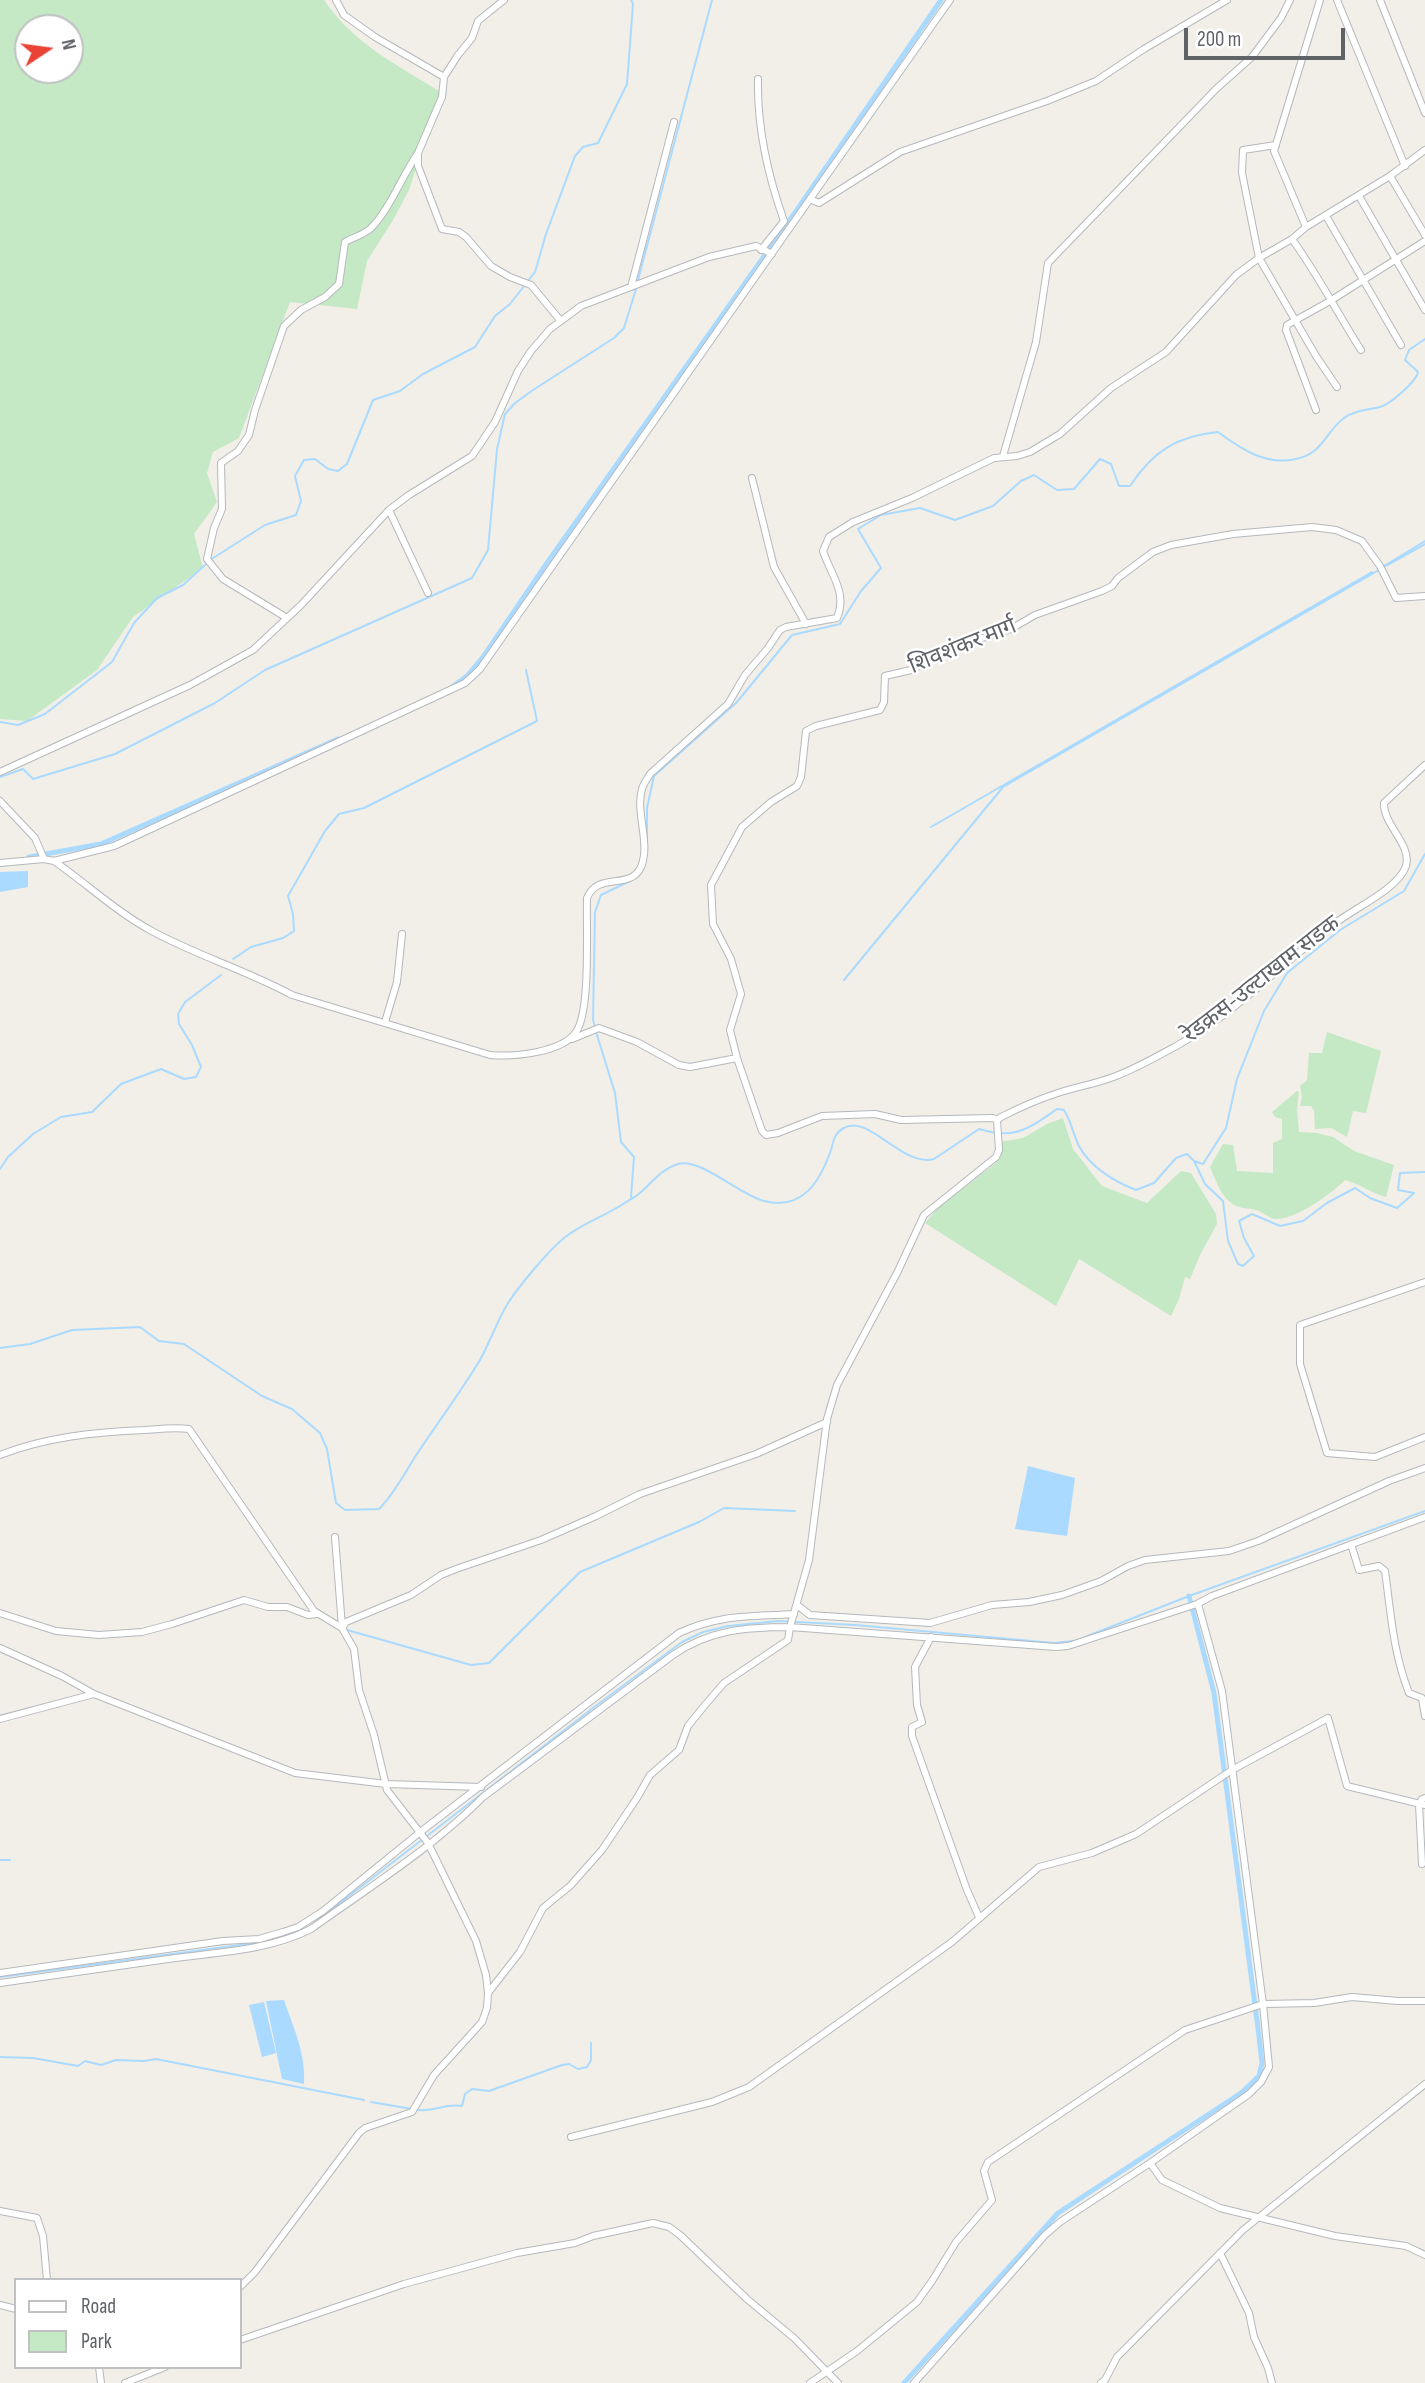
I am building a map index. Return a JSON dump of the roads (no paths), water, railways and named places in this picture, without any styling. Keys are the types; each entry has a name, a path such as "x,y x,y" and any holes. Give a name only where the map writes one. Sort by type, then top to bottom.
{"street":[{"path":"336,0 344,15 375,37 444,77"},
{"path":"287,618 223,579 207,559 222,509 221,463 238,452 249,435 284,326 301,310 325,297 339,284 345,242 369,230 388,204 403,174 418,153 442,97 444,77 472,38 478,22 504,0"},
{"path":"766,252 810,200 950,0"},
{"path":"810,200 819,203 900,152 1047,101 1096,81 1227,0"},
{"path":"1003,456 1036,342 1048,262 1217,88 1252,57 1281,18 1290,0"},
{"path":"1306,227 1274,151 1320,0"},
{"path":"1337,0 1405,166"},
{"path":"1380,0 1425,113"},
{"path":"54,861 131,839 465,683 480,669 766,252 784,221 773,189 760,117 758,79"},
{"path":"635,286 674,122"},
{"path":"1276,145 1243,150 1242,173 1259,258 1337,387"},
{"path":"567,1042 578,1031 584,1009 587,898 591,889 599,884 628,880 640,868 644,846 642,789 650,774 728,704 745,675 780,630 838,618 841,609 837,580 823,551 829,537 853,522 1003,456 1030,452 1060,434 1111,388 1167,352 1236,275 1259,258 1292,240 1306,227 1390,176 1425,150"},
{"path":"418,153 418,166 442,229 459,232 491,266 528,283 560,320"},
{"path":"1390,176 1425,235"},
{"path":"1359,196 1425,310"},
{"path":"1326,216 1401,345"},
{"path":"1292,240 1312,266 1330,302 1362,350"},
{"path":"1317,410 1286,330 1287,325 1330,302 1425,242"},
{"path":"0,772 215,672 253,650 389,510 472,456 495,422 518,371 531,351 560,320 581,306 709,257 756,246 766,252"},
{"path":"752,478 774,567 806,624"},
{"path":"389,510 428,593"},
{"name":"शिवशंकर मार्ग","path":"737,1058 730,1030 741,994 731,958 713,924 711,885 715,873 742,827 771,802 797,786 806,732 816,726 880,710 884,702 885,676 911,670 957,646 1011,629 1035,615 1102,592 1153,552 1171,545 1233,534 1312,527 1336,530 1362,541 1379,563 1396,598 1425,596"},
{"name":"रेडक्रस-उल्टाखाम सडक","path":"997,1123 1055,1094 1119,1075 1177,1046 1252,994 1297,953 1357,907 1385,891 1400,877 1406,865 1406,853 1384,812 1384,803 1425,765"},
{"path":"0,801 35,838 44,859"},
{"path":"0,863 44,859 54,861 81,879 128,918 152,932 292,995 490,1055 507,1057 536,1052 600,1028 637,1041 679,1065 690,1067 737,1058 765,1135 778,1133 822,1116 875,1114 901,1120 997,1123 999,1150 996,1157 923,1215 897,1273 837,1385 827,1422 809,1560 788,1640 734,1676 705,1705 688,1726 679,1750 650,1775 602,1850 570,1886 543,1908 520,1952 488,1993"},
{"path":"385,1022 397,982 402,934"},
{"path":"1425,1282 1300,1325 1300,1364 1327,1453 1376,1457 1425,1437"},
{"path":"342,1629 346,1622 411,1595 441,1575 541,1540 640,1494 755,1454 827,1422"},
{"path":"0,1455 60,1438 114,1431 189,1429 317,1614 342,1629"},
{"path":"797,1605 810,1615 930,1623 992,1605 1030,1602 1062,1595 1101,1581 1145,1560 1212,1553 1258,1541 1389,1481 1425,1468"},
{"path":"0,1973 223,1941 259,1939 298,1927 323,1911 679,1633 703,1622 729,1617 792,1621 931,1637 1068,1646 1197,1604 1212,1596 1425,1517"},
{"path":"242,2285 255,2272 359,2133 365,2128 412,2112 434,2075 482,2022 487,2008 486,1975 476,1941 428,1843 390,1795 386,1784 359,1690 354,1649 342,1629 335,1537"},
{"path":"1352,1544 1359,1570 1379,1566 1385,1571 1393,1642 1399,1667 1409,1693 1422,1698 1425,1716"},
{"path":"0,1613 56,1631 99,1635 142,1632 244,1600 268,1607 287,1607 308,1615 317,1614"},
{"path":"914,2383 1045,2235 1060,2222 1249,2094 1261,2082 1269,2067 1220,1684 1197,1604"},
{"path":"0,1983 281,1942 311,1929 691,1642 716,1633 792,1621"},
{"path":"931,1637 915,1667 917,1705 922,1722 912,1727 912,1736 979,1917"},
{"path":"0,1648 62,1676 94,1694 295,1773 386,1784 481,1787"},
{"path":"0,1719 94,1694"},
{"path":"571,2137 712,2102 749,2087 952,1942 1039,1867 1092,1853 1136,1834 1232,1770 1328,1718 1347,1786 1422,1805"},
{"path":"1422,1864 1422,1799 1425,1798"},
{"path":"810,2383 828,2373 917,2302 956,2242 992,2200 984,2171 988,2162 1185,2030 1263,2004 1314,2003 1352,1997 1425,2001"},
{"path":"1101,2383 1117,2357 1257,2218 1425,2084"},
{"path":"1150,2163 1162,2180 1220,2208 1335,2236 1406,2246 1425,2255"},
{"path":"0,2211 37,2218 43,2236 47,2278"},
{"path":"242,2339 404,2284 517,2253 575,2243 593,2236 653,2223 669,2227 680,2235 747,2299 794,2338 838,2383"},
{"path":"1220,2253 1249,2313 1254,2337 1272,2383"},
{"path":"124,2383 160,2369"}],"water":[{"path":"28,871 28,887 0,892 0,872"},
{"path":"1028,1466 1075,1478 1067,1536 1015,1529"},
{"path":"284,2000 301,2052 304,2084 282,2079 266,2001"},
{"path":"264,2002 276,2053 262,2057 249,2005"}],"waterway":[{"path":"210,560 265,525 296,515 301,501 295,476 304,460 315,459 328,469 338,471 347,464 373,400 400,391 423,374 475,347 495,316 510,304 535,272 575,156 583,147 598,143 627,84 633,4 631,0"},
{"path":"638,280 712,0"},
{"path":"452,687 467,676 483,657 941,0"},
{"path":"0,777 23,769 33,779 115,754 215,703 265,670 472,578 488,550 497,449 505,414 533,390 614,338 624,328 636,289"},
{"path":"647,850 647,808 654,776 737,702 792,635 840,624 861,591 881,568 858,529 881,515 920,508 955,520 993,506 1021,481 1034,475 1057,490 1074,489 1100,459 1111,464 1119,486 1130,486 1148,463 1167,447 1203,434 1218,432 1245,450 1264,458 1285,461 1305,456 1313,452 1348,415 1380,407 1407,387 1418,372 1405,360 1409,350 1425,339"},
{"path":"1384,566 1425,541"},
{"path":"1386,566 1425,544"},
{"path":"0,722 18,725 45,714 112,662 134,623 157,598 183,585 206,564"},
{"path":"844,980 1003,787 1379,570"},
{"path":"931,827 1372,572"},
{"path":"233,959 251,947 283,938 294,931 288,896 325,831 339,814 364,808 537,721 526,670"},
{"path":"29,857 101,844 338,739"},
{"path":"1194,1161 1203,1164 1226,1128 1237,1079 1264,1011 1287,973 1340,930 1404,891 1425,854"},
{"path":"595,1027 595,912 601,895 630,881"},
{"path":"0,1169 8,1157 33,1134 61,1117 92,1112 121,1084 161,1069 184,1079 196,1077 201,1067 179,1024 178,1014 185,1002 221,975"},
{"path":"596,1032 615,1093 621,1142 634,1157 631,1197"},
{"path":"0,1348 30,1344 72,1330 140,1327 159,1341 184,1344 262,1396 292,1409 320,1433 327,1449 336,1503 345,1510 379,1509 394,1491 472,1372 508,1303 534,1269 571,1233 635,1197 662,1172 678,1164 698,1166 764,1201 789,1202 808,1191 815,1182 827,1162 835,1137 844,1128 853,1125 864,1128 910,1156 922,1160 934,1159 979,1129 1002,1133 1021,1131 1057,1109 1064,1110 1079,1146 1090,1161 1112,1178 1136,1190 1154,1183 1176,1158 1187,1154 1194,1161 1205,1184 1223,1201 1228,1241 1238,1264 1243,1266 1254,1256 1244,1238 1239,1221 1252,1214 1280,1226 1303,1221 1327,1203 1355,1188 1370,1198 1397,1208 1414,1193 1398,1190 1400,1173 1425,1172"},
{"path":"347,1630 471,1665 489,1663 580,1572 699,1522 724,1508 795,1511"},
{"path":"1085,1637 1189,1596 1425,1511"},
{"path":"904,2383 1058,2213 1241,2093 1259,2076 1262,2063 1258,2028 1214,1693 1189,1596"},
{"path":"427,1836 682,1642 703,1632 728,1626 778,1621 855,1625 1054,1643 1073,1641"},
{"path":"319,1919 423,1839"},
{"path":"0,1860 10,1860"},
{"path":"0,1977 270,1941"},
{"path":"418,2110 462,2106 465,2094 472,2089 489,2091 562,2065 569,2064 578,2069 587,2067 591,2060 591,2043"},
{"path":"0,2057 33,2058 78,2066 85,2061 101,2065 116,2060 156,2059 364,2100"},
{"path":"371,2102 412,2109"}]}
